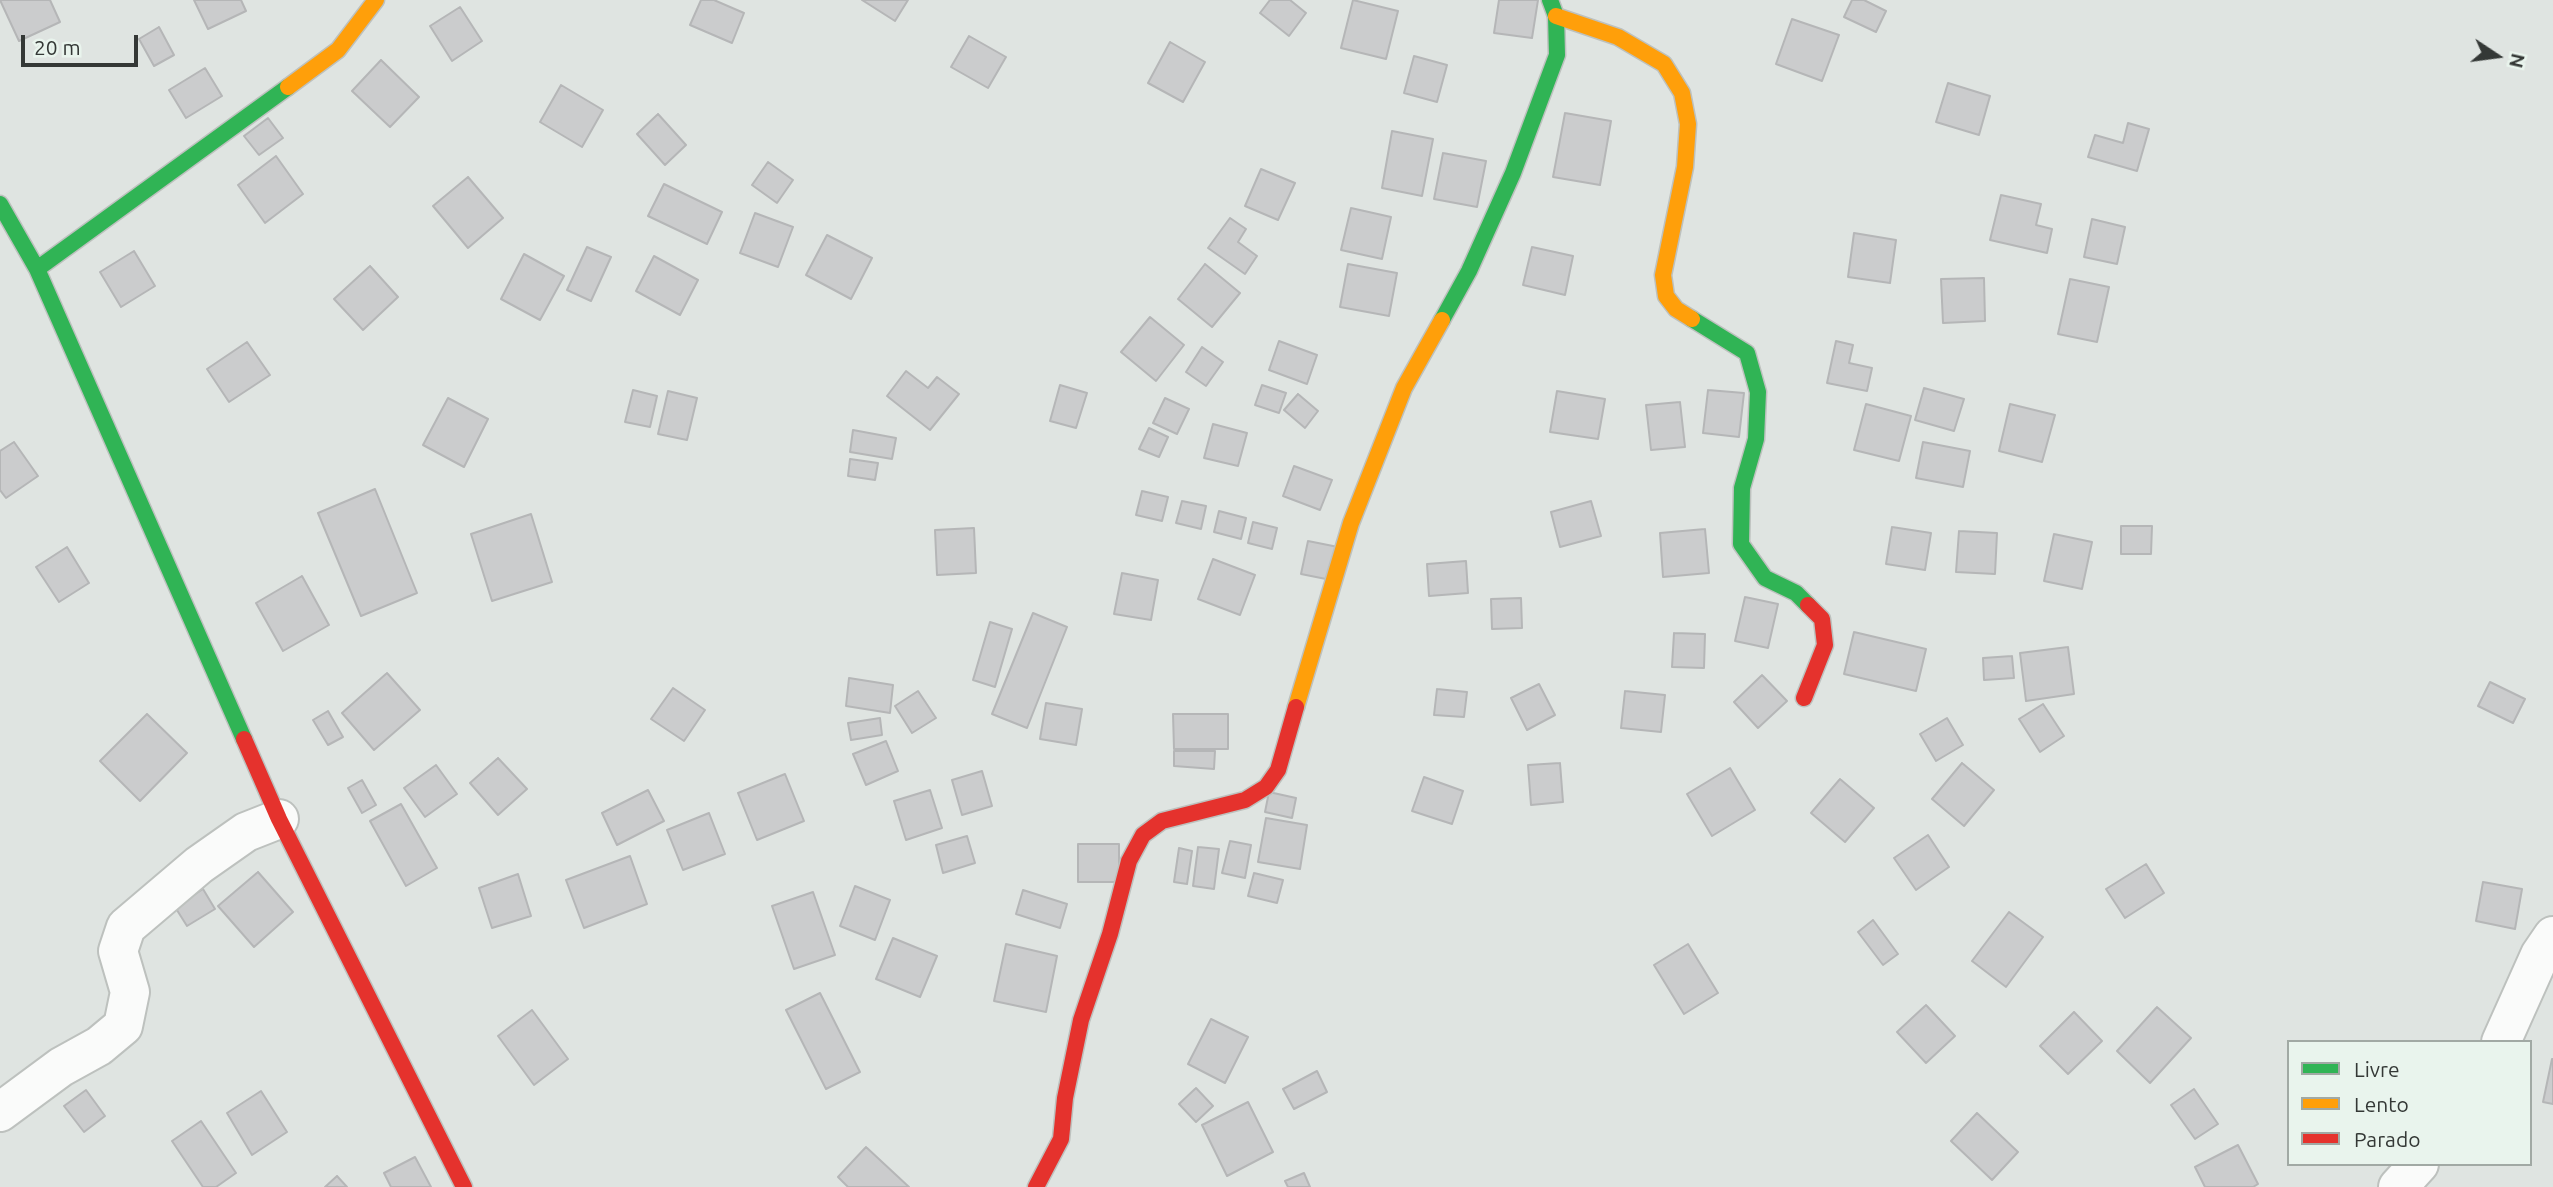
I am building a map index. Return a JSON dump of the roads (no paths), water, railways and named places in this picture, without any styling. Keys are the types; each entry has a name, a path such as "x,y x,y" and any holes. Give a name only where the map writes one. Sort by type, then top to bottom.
{"street":[{"path":"37,270 338,50 376,0"},
{"path":"1036,1187 1061,1139 1065,1098 1081,1020 1110,934 1129,861 1143,835 1162,821 1245,800 1266,787 1278,770 1351,523 1404,388 1469,271 1513,173 1557,55 1556,16 1550,0"},
{"path":"1556,16 1618,37 1664,64 1682,93 1688,124 1685,167 1663,275 1666,296 1676,309 1747,353 1758,392 1756,439 1742,488 1741,544 1765,578 1796,593 1822,619 1825,645 1804,698"},
{"path":"0,204 37,270 279,819 464,1187"},
{"path":"0,1112 61,1067 99,1046 123,1026 130,992 118,951 126,927 199,865 246,832 279,819"},
{"path":"2502,1040 2540,956 2553,936"},
{"path":"2398,1187 2417,1166"}]}
